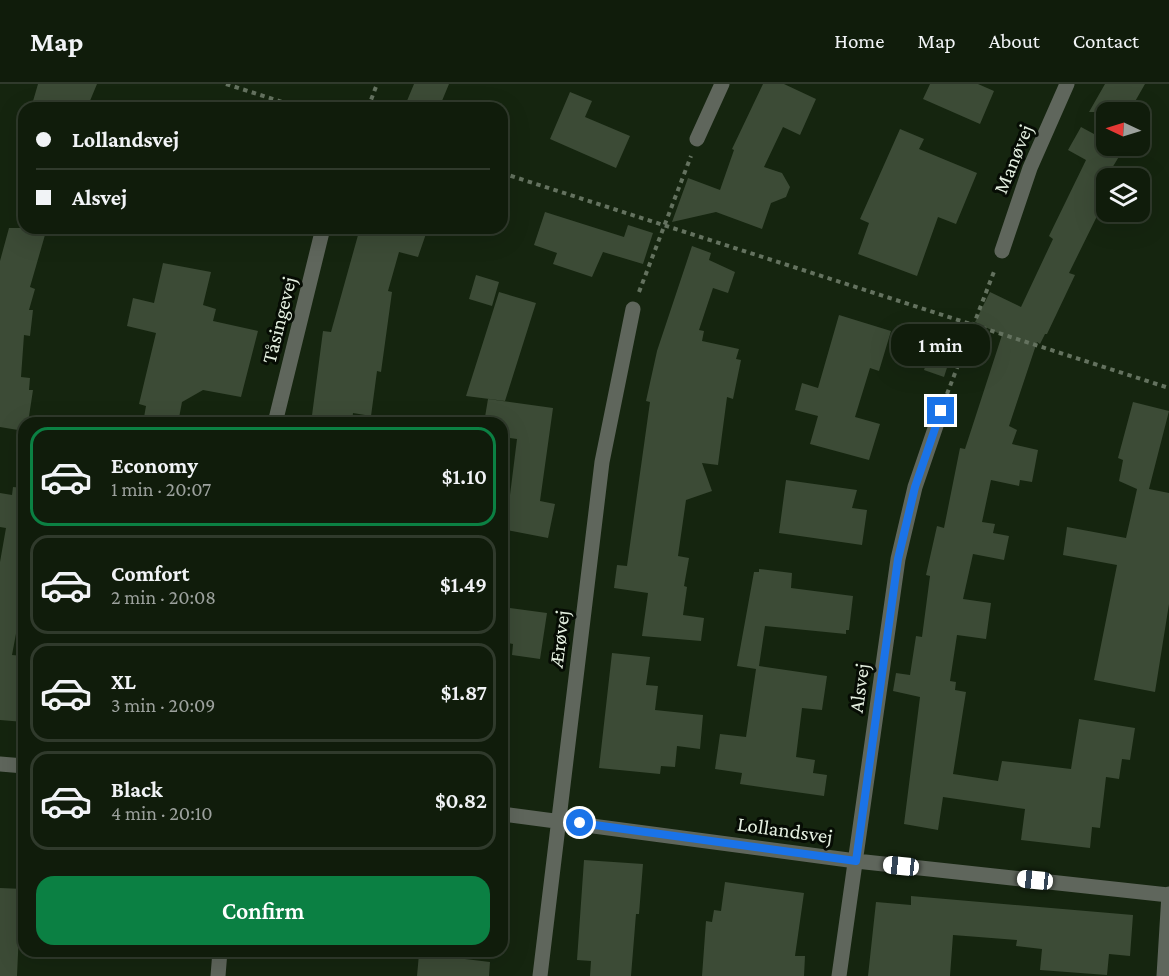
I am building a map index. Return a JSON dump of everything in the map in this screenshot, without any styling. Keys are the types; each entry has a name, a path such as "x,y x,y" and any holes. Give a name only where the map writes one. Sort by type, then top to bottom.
{"street":[{"path":"697,139 722,84"},
{"name":"Manøvej","path":"1002,250 1030,168 1067,84"},
{"name":"Tåsingevej","path":"276,417 322,234"},
{"name":"Ærøvej","path":"540,976 557,820 602,462 633,309"},
{"name":"Alsvej","path":"839,976 898,559 915,487 941,411"},
{"path":"0,764 18,766"},
{"name":"Lollandsvej","path":"508,815 856,861 1169,894"},
{"path":"1164,976 1169,894"},
{"path":"218,976 220,957"}],"path":[{"path":"226,84 282,102"},
{"path":"370,102 377,84"},
{"path":"633,309 697,139"},
{"path":"508,175 1169,388"},
{"path":"941,411 1002,250"}],"building":[{"path":"38,84 97,84 90,102 33,102"},
{"path":"414,84 449,84 442,102 406,102"},
{"path":"763,84 784,84 816,99 800,135 783,127 764,167 782,173 790,187 786,197 771,203 762,229 716,212 672,222 688,178 720,190 734,150 732,149"},
{"path":"930,84 978,84 994,91 980,124 923,99"},
{"path":"1105,84 1145,84 1135,102 1096,102 1096,112 1089,112"},
{"path":"570,92 592,101 585,117 630,136 616,168 550,139"},
{"path":"1081,127 1096,135 1096,156 1119,156 1112,168 1096,168 1096,218 1069,273 1075,275 1047,334 1040,344 1037,342 1009,426 1017,430 1012,444 1038,450 1032,482 1020,480 1019,486 991,480 982,522 995,524 993,533 1009,536 1004,560 973,554 963,599 991,603 986,639 957,635 950,681 956,682 955,690 966,692 953,774 998,781 1002,761 1071,769 1079,719 1135,728 1130,760 1122,759 1119,779 1106,777 1100,828 1092,827 1090,848 1021,840 1025,809 943,797 938,830 904,824 920,697 893,691 896,673 910,675 916,636 922,637 930,576 926,575 937,526 944,528 960,448 965,449 1002,335 975,322 990,292 1021,307 1053,239 1049,236 1086,160 1068,150"},
{"path":"900,129 924,139 919,149 977,173 956,224 938,217 917,276 858,254 869,223 860,219"},
{"path":"545,212 624,237 628,225 653,233 643,264 603,252 592,277 553,264 557,253 534,245"},
{"path":"9,228 18,228 18,234 45,234 30,287 35,289 29,310 33,310 30,336 24,335 21,377 30,378 29,390 33,390 29,417 18,417 18,430 0,427 0,261"},
{"path":"358,234 426,234 418,257 399,252 388,291 392,292 381,372 377,371 371,416 353,413 353,417 312,417 323,331 331,332"},
{"path":"692,246 711,253 709,260 735,272 728,293 713,288 699,330 704,331 702,341 739,349 736,359 741,360 733,399 727,397 718,465 702,463 712,491 686,500 678,556 689,558 684,586 687,587 683,615 704,618 701,641 642,636 648,593 614,588 617,565 627,566 650,402 646,401 657,351"},
{"path":"163,263 211,272 203,305 216,309 213,321 258,331 241,397 203,390 182,402 179,417 144,417 146,406 139,404 156,333 127,326 133,298 154,303"},
{"path":"476,275 499,282 492,306 469,299"},
{"path":"499,292 536,303 505,401 466,396"},
{"path":"839,315 891,331 879,371 870,368 855,417 880,424 869,460 810,444 818,416 795,410 802,383 818,388"},
{"path":"935,339 954,346 944,377 924,370"},
{"path":"488,399 553,408 540,501 555,504 548,538 508,530 508,494 510,495 517,439 508,438 508,417 485,417"},
{"path":"1133,402 1169,411 1149,489 1169,493 1169,604 1155,692 1094,680 1117,565 1063,555 1067,527 1126,538 1137,489 1119,481 1123,460 1118,458"},
{"path":"786,480 857,490 852,508 867,510 862,545 779,533"},
{"path":"13,487 18,487 18,623 12,655 18,656 18,722 0,720 0,562 6,528 0,527 0,493 12,495"},
{"path":"759,569 792,573 791,588 853,596 849,630 846,630 846,634 765,626 759,666 827,676 822,710 802,708 796,757 815,760 813,773 827,775 824,796 740,784 742,773 715,769 720,734 746,737 756,669 737,666 754,572 759,572"},
{"path":"508,608 547,613 540,659 512,655 513,644 508,643"},
{"path":"612,653 650,657 646,685 658,686 655,710 703,715 700,749 677,746 675,767 661,766 660,774 599,768"},
{"path":"584,860 643,864 631,976 590,976 591,961 577,960"},
{"path":"725,882 804,893 795,956 805,956 804,976 702,976 706,921 712,922 714,910 721,911"},
{"path":"0,888 18,889 17,976 0,976"},
{"path":"911,896 1133,915 1130,956 1109,954 1107,975 1040,970 1042,949 1016,946 1017,940 953,935 950,976 868,976 876,902 911,905"},
{"path":"419,957 465,957 465,959 490,962 489,976 417,976"}],"route":[{"path":"580,823 856,861 898,559 915,487 941,411"}]}
